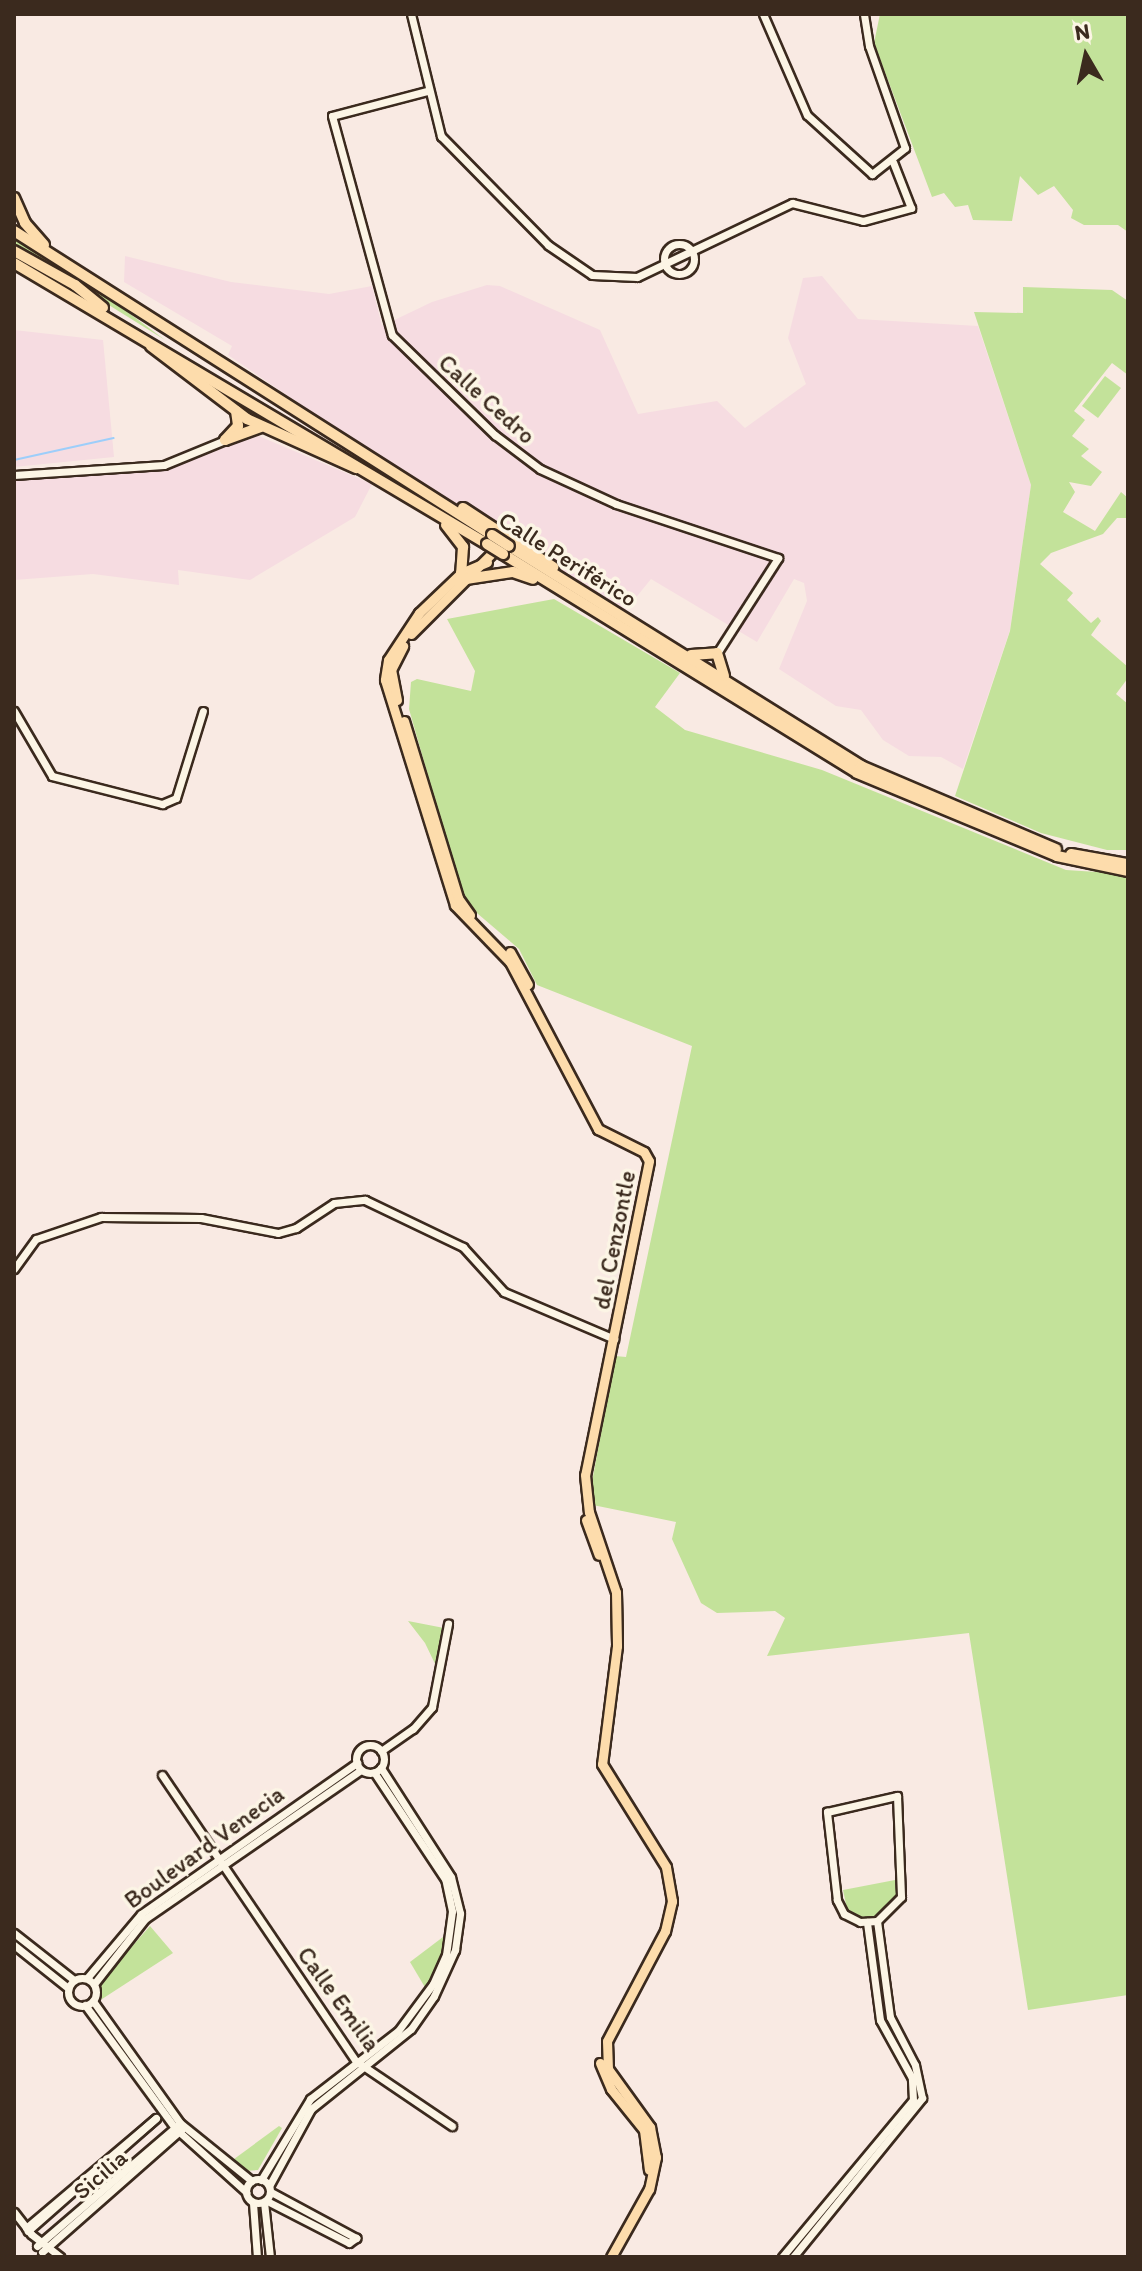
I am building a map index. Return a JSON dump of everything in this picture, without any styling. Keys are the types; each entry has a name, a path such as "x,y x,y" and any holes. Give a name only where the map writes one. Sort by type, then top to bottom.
{"highway":[{"path":"14,198 25,223 51,253"},
{"name":"Calle Periférico","path":"14,231 162,329 414,485 490,540 730,682 878,775 1058,850 1128,864"},
{"path":"14,251 84,291 112,318"},
{"name":"Calle Periférico","path":"14,263 125,325 383,478 419,503 490,540"},
{"path":"125,325 236,411 266,428 383,478"},
{"path":"225,440 238,426 236,411"},
{"path":"225,440 246,429 266,428"},
{"path":"414,485 506,534 588,596"},
{"path":"419,503 461,540 465,555 464,576 513,572 560,589"},
{"name":"Calle Periférico","path":"506,550 560,589 857,773 1045,852 1128,871"},
{"path":"678,651 703,658 717,653 719,669 730,682"}],"main road":[{"path":"464,576 487,562 506,534"},
{"name":"del Cenzontle","path":"464,576 421,620 393,665 392,679 461,903 516,960 556,1049 598,1129 648,1156 615,1337 584,1458 587,1505 616,1587 617,1646 602,1732 600,1770 640,1834 666,1867 672,1901 665,1931 605,2050 612,2077 642,2112 654,2143 654,2172 627,2222"},
{"path":"604,2257 627,2222"},
{"path":"611,2257 627,2222"}],"street":[{"path":"411,14 427,91 441,136 581,271 626,279 666,266 792,203 863,221 911,208 893,162"},
{"path":"763,14 807,115 872,174 893,162 905,144 867,32 864,14"},
{"name":"Calle Cedro","path":"427,91 332,116 384,316 404,351 495,435 540,469 616,504 778,558 717,653"},
{"path":"683,244 692,252 693,263 686,272 674,273 666,266 665,255 671,246 683,244"},
{"path":"14,475 164,465 225,440"},
{"path":"14,711 52,776 162,804 176,798 203,711"},
{"path":"14,1269 36,1239 101,1217 201,1218 278,1233 296,1228 334,1203 356,1199 374,1202 463,1247 493,1285 615,1337"},
{"path":"270,2257 265,2202 311,2109 398,2031 417,2008 444,1962 452,1930 445,1879 378,1770 381,1751 413,1729 432,1707 448,1624"},
{"name":"Boulevard Venecia","path":"90,1981 134,1920 359,1766 366,1746 381,1751"},
{"path":"359,1766 378,1770"},
{"name":"Calle Emilia","path":"162,1775 359,2064 452,2126"},
{"path":"897,1796 902,1892 893,1908 877,1921 867,1922 849,1917 839,1905 827,1812 897,1796"},
{"path":"793,2257 922,2098 915,2065 890,2017 877,1921"},
{"path":"782,2257 913,2100 912,2078 880,2020 867,1922"},
{"path":"14,1933 74,1980 90,1981 89,2003 180,2127 246,2192 253,2203 257,2257"},
{"path":"14,1945 68,1988 72,2001 89,2003"},
{"path":"68,1988 74,1980"},
{"path":"261,2180 307,2103 359,2064"},
{"path":"27,2230 156,2118 27,2230"},
{"path":"180,2127 252,2181 261,2180"},
{"name":"Sicilia","path":"42,2247 180,2127"},
{"path":"253,2203 265,2202 282,2209 349,2243 356,2238 270,2189 261,2180"},
{"path":"246,2192 252,2181"},
{"path":"267,2221 272,2211 282,2209"},
{"path":"14,2212 42,2247 60,2257"}],"shaded area":[{"path":"125,256 231,282 329,294 372,286 382,326 432,302 487,285 500,286 600,330 638,414 717,401 745,428 806,384 788,338 803,278 822,276 858,319 978,326 1031,485 1010,630 963,769 941,757 909,756 883,740 861,710 836,706 779,669 807,601 804,583 794,579 757,642 651,579 625,611 590,592 509,531 416,483 228,355 232,346 124,282"},
{"path":"14,330 103,340 114,457 14,467"},
{"path":"254,434 372,484 355,517 250,580 178,570 179,585 93,574 14,580 14,480 165,466"}],"green space":[{"path":"880,14 1128,14 1128,232 1118,225 1084,225 1071,218 1073,210 1054,186 1038,195 1020,176 1012,221 973,220 968,205 955,207 944,193 932,197 874,43"},
{"path":"14,234 78,275 165,340 14,246"},
{"path":"1023,287 1112,290 1128,301 1128,375 1112,363 1074,411 1085,420 1072,436 1089,449 1081,456 1102,472 1091,486 1069,482 1075,492 1063,512 1095,531 1121,492 1128,498 1128,518 1117,518 1103,534 1051,553 1040,564 1073,593 1067,600 1091,623 1098,617 1101,621 1091,635 1128,667 1128,678 1116,694 1128,704 1128,850 1107,850 1041,833 955,796 1010,631 1031,485 974,312 1023,313"},
{"path":"1105,376 1121,388 1098,418 1082,406"},
{"path":"554,599 680,673 655,707 685,730 822,770 1066,870 1128,874 1128,1995 1028,2010 969,1633 767,1656 785,1618 775,1611 717,1613 701,1603 672,1539 676,1522 588,1504 615,1356 626,1357 692,1046 537,985 519,949 464,902 409,709 411,682 417,679 471,691 475,671 447,619"},
{"path":"408,1621 444,1628 438,1670 425,1643"},
{"path":"895,1880 897,1897 877,1917 861,1917 847,1909 843,1890"},
{"path":"150,1926 173,1953 99,2001 101,1982"},
{"path":"443,1937 448,1941 443,1960 426,1989 410,1962"},
{"path":"279,2126 282,2128 258,2170 243,2171 230,2162"}],"waterway":[{"path":"14,460 114,438"}]}
